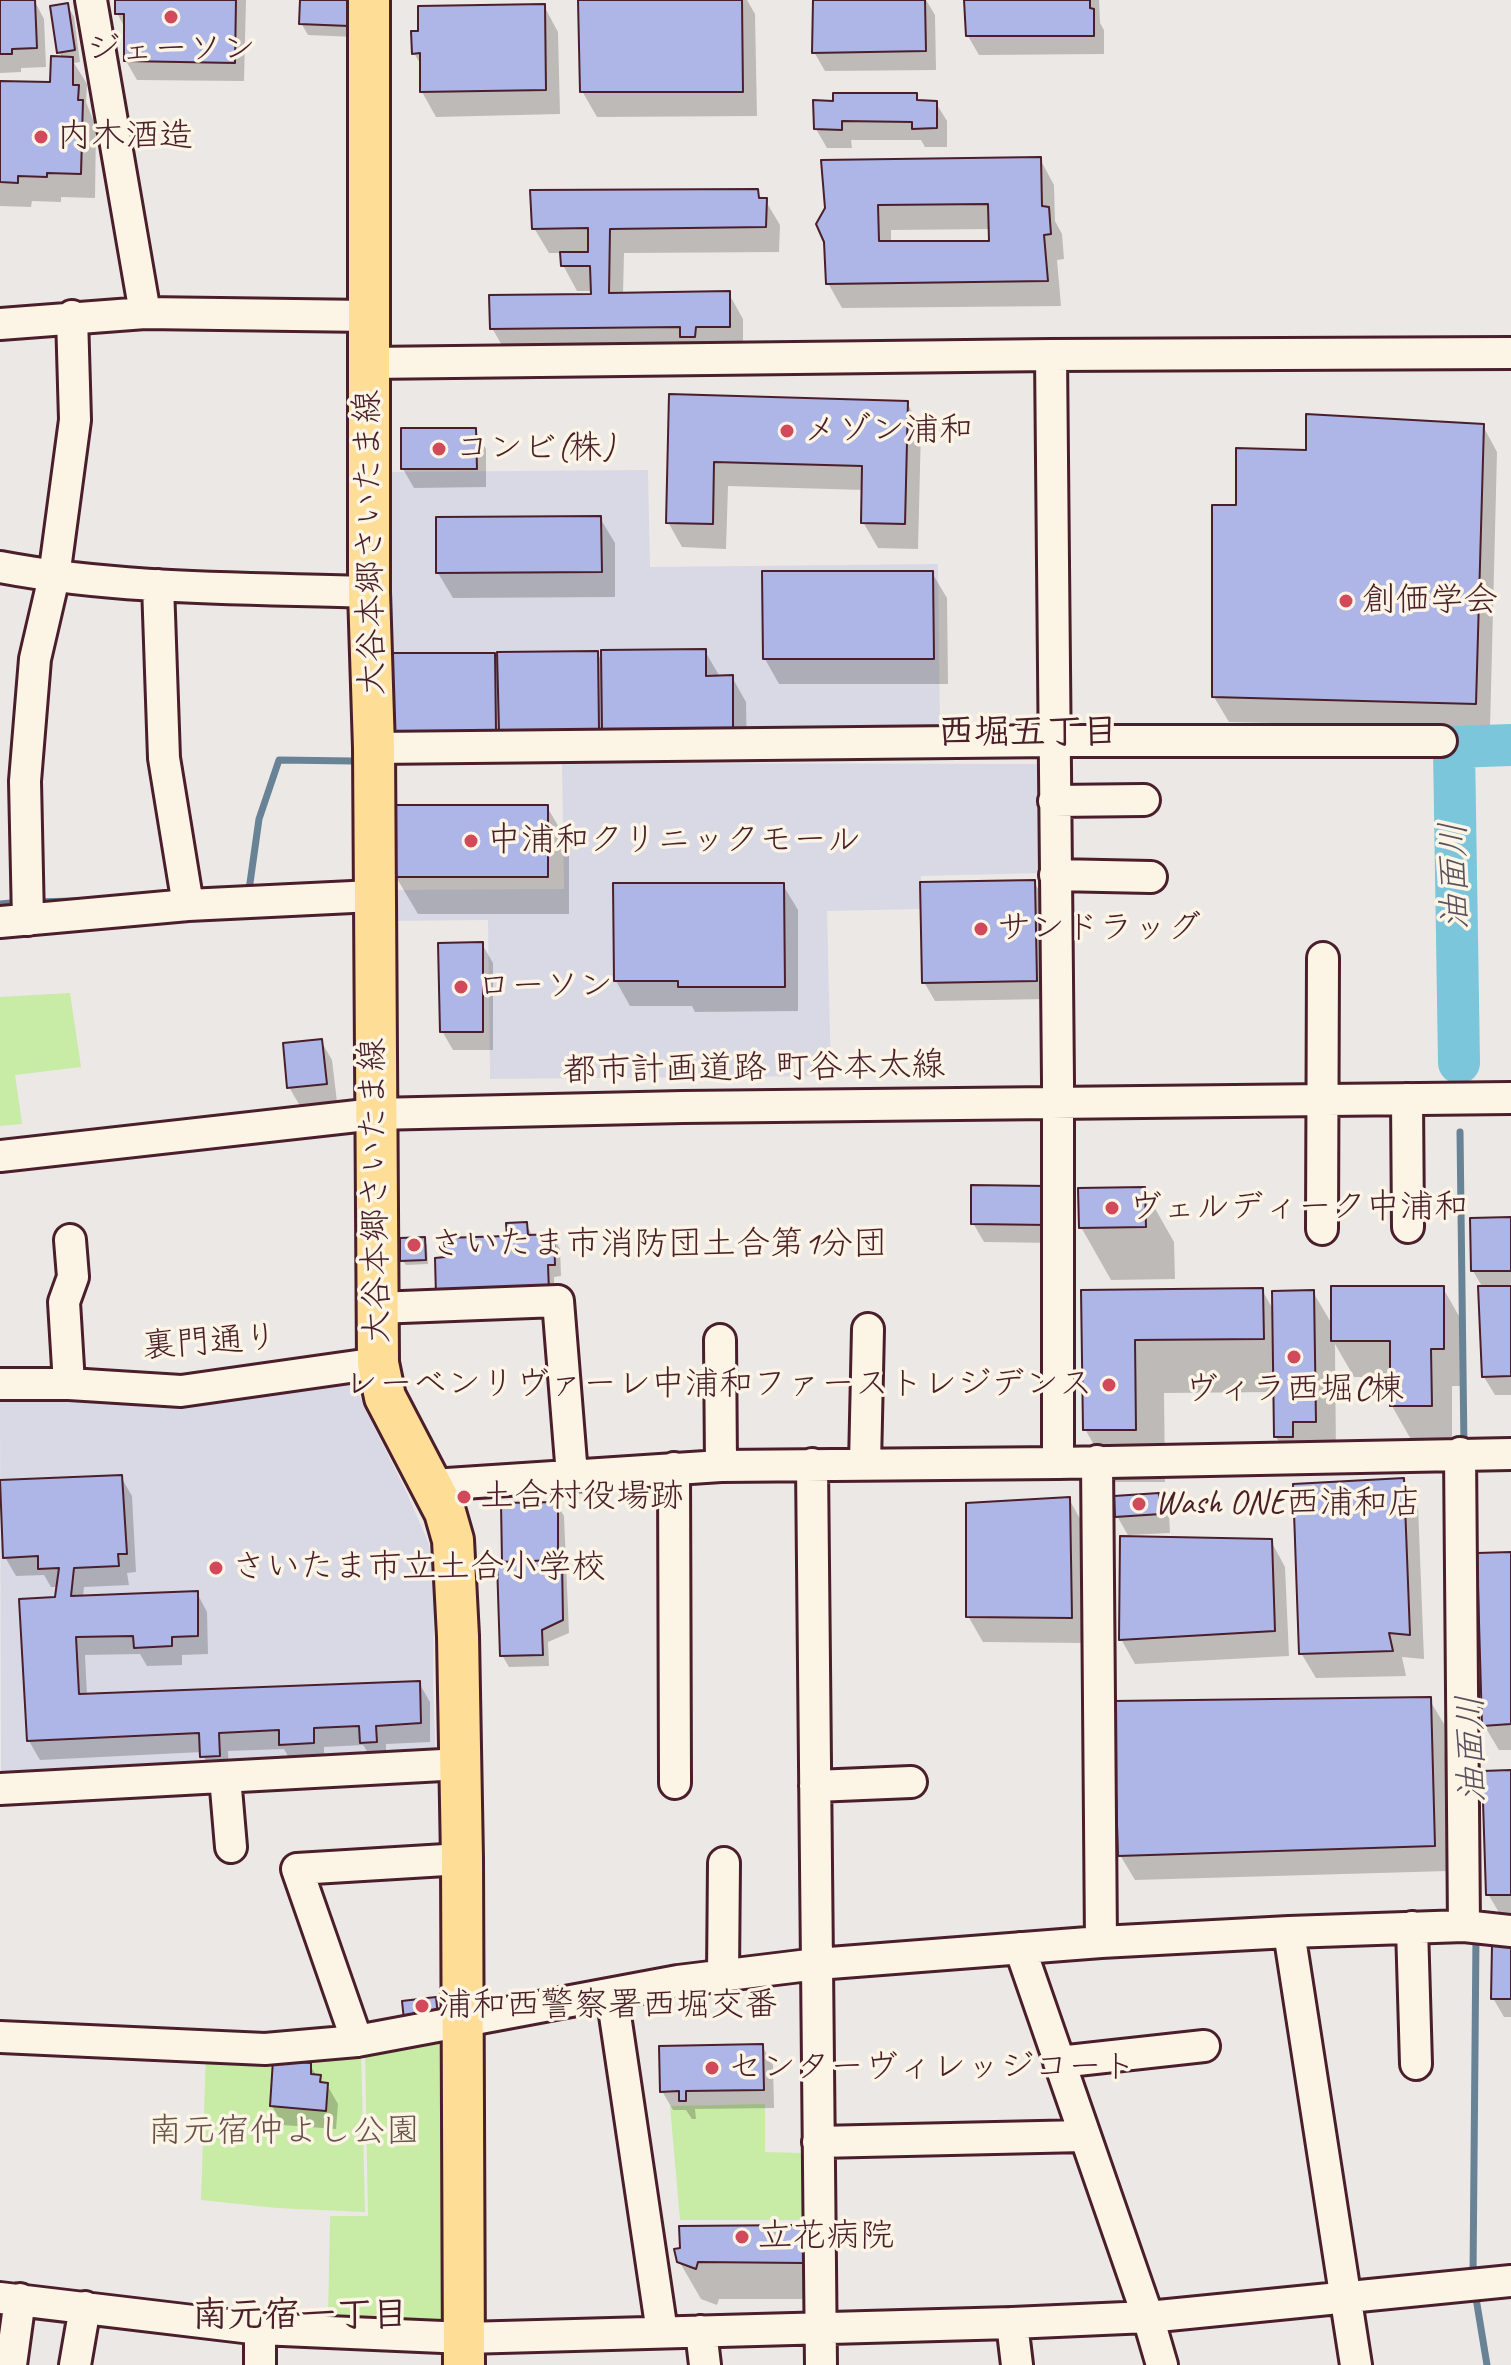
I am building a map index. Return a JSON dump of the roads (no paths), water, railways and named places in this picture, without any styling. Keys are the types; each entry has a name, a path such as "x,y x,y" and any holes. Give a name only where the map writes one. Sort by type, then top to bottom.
{"main road":[{"name":"大谷本郷さいたま線","path":"369,0 369,592 374,748 378,1363 385,1397 445,1512 453,1540 461,1764 464,2351"}],"street":[{"path":"91,0 145,313"},
{"path":"0,324 72,316 145,313 369,316"},
{"path":"72,316 75,420 54,577 35,659 25,781 21,913 187,900 373,896"},
{"path":"369,363 1511,353"},
{"path":"1051,355 1058,1463"},
{"path":"0,567 54,577 158,585 369,592"},
{"path":"158,585 164,758 187,900"},
{"path":"374,748 1054,741 1441,741"},
{"path":"1054,801 1144,800"},
{"path":"1055,875 1151,877"},
{"path":"1322,1229 1323,958"},
{"name":"都市計画道路 町谷本太線","path":"0,1156 375,1114 683,1107 1511,1098"},
{"path":"1407,1099 1408,1227"},
{"path":"69,1384 64,1302 73,1277 70,1240"},
{"path":"376,1308 558,1301 572,1475"},
{"path":"865,1464 868,1329"},
{"path":"720,1340 721,1466"},
{"name":"裏門通り","path":"0,1384 69,1384 181,1391 378,1363"},
{"path":"1463,1454 1473,1927"},
{"path":"432,1485 721,1466 1511,1454"},
{"path":"1097,1461 1101,1942"},
{"path":"812,1464 821,2365"},
{"path":"674,1468 675,1783"},
{"path":"0,1789 461,1764"},
{"path":"225,1777 231,1847"},
{"path":"815,1786 911,1782"},
{"path":"357,2041 297,1869 462,1859"},
{"path":"723,1975 724,1863"},
{"path":"1412,1927 1416,2064"},
{"path":"0,2037 265,2049 357,2041 723,1975 817,1964 1101,1942 1289,1932 1412,1927 1473,1927 1511,1931"},
{"path":"1289,1932 1356,2365"},
{"path":"1020,1948 1162,2365"},
{"path":"612,1995 662,2332"},
{"path":"1059,2062 1204,2046"},
{"path":"818,2142 1084,2136"},
{"path":"11,2365 10,2298 464,2351 662,2332 1148,2317 1511,2281"},
{"path":"75,2365 85,2307"},
{"path":"1012,2323 1017,2365"},
{"path":"260,2329 260,2365"},
{"path":"701,2331 705,2365"}],"waterway":[{"name":"油面川","path":"1459,1063 1454,747 1511,745"},
{"path":"1445,756 1454,755"},
{"path":"246,890 249,890 259,819 279,760 353,761"},
{"path":"34,902 74,901"},
{"path":"0,904 22,902"},
{"name":"油面川","path":"1460,1132 1464,1448"},
{"name":"油面川","path":"1473,2276 1476,1936"},
{"name":"油面川","path":"1475,2292 1487,2365"}],"place":[{"name":"ジェーソン","path":"171,17"},
{"name":"内木酒造","path":"41,137"},
{"name":"メゾン浦和","path":"787,431"},
{"name":"コンビ(株)","path":"439,449"},
{"name":"創価学会","path":"1346,601"},
{"name":"中浦和クリニックモール","path":"471,841"},
{"name":"サンドラッグ","path":"981,929"},
{"name":"ローソン","path":"461,987"},
{"name":"ヴェルディーク中浦和","path":"1112,1208"},
{"name":"さいたま市消防団土合第1分団","path":"414,1245"},
{"name":"ヴィラ西堀C棟","path":"1294,1357"},
{"name":"レーベンリヴァーレ中浦和ファーストレジデンス","path":"1109,1385"},
{"name":"土合村役場跡","path":"464,1497"},
{"name":"Wash ONE西浦和店","path":"1139,1504"},
{"name":"さいたま市立土合小学校","path":"216,1568"},
{"name":"浦和西警察署西堀交番","path":"422,2006"},
{"name":"センターヴィレッジコート","path":"712,2068"},
{"name":"立花病院","path":"742,2237"}],"district":[{"name":"西堀五丁目","path":"1028,734"},
{"name":"南元宿一丁目","path":"300,2317"}],"park label":[{"name":"南元宿仲よし公園","path":"284,2132"}]}
